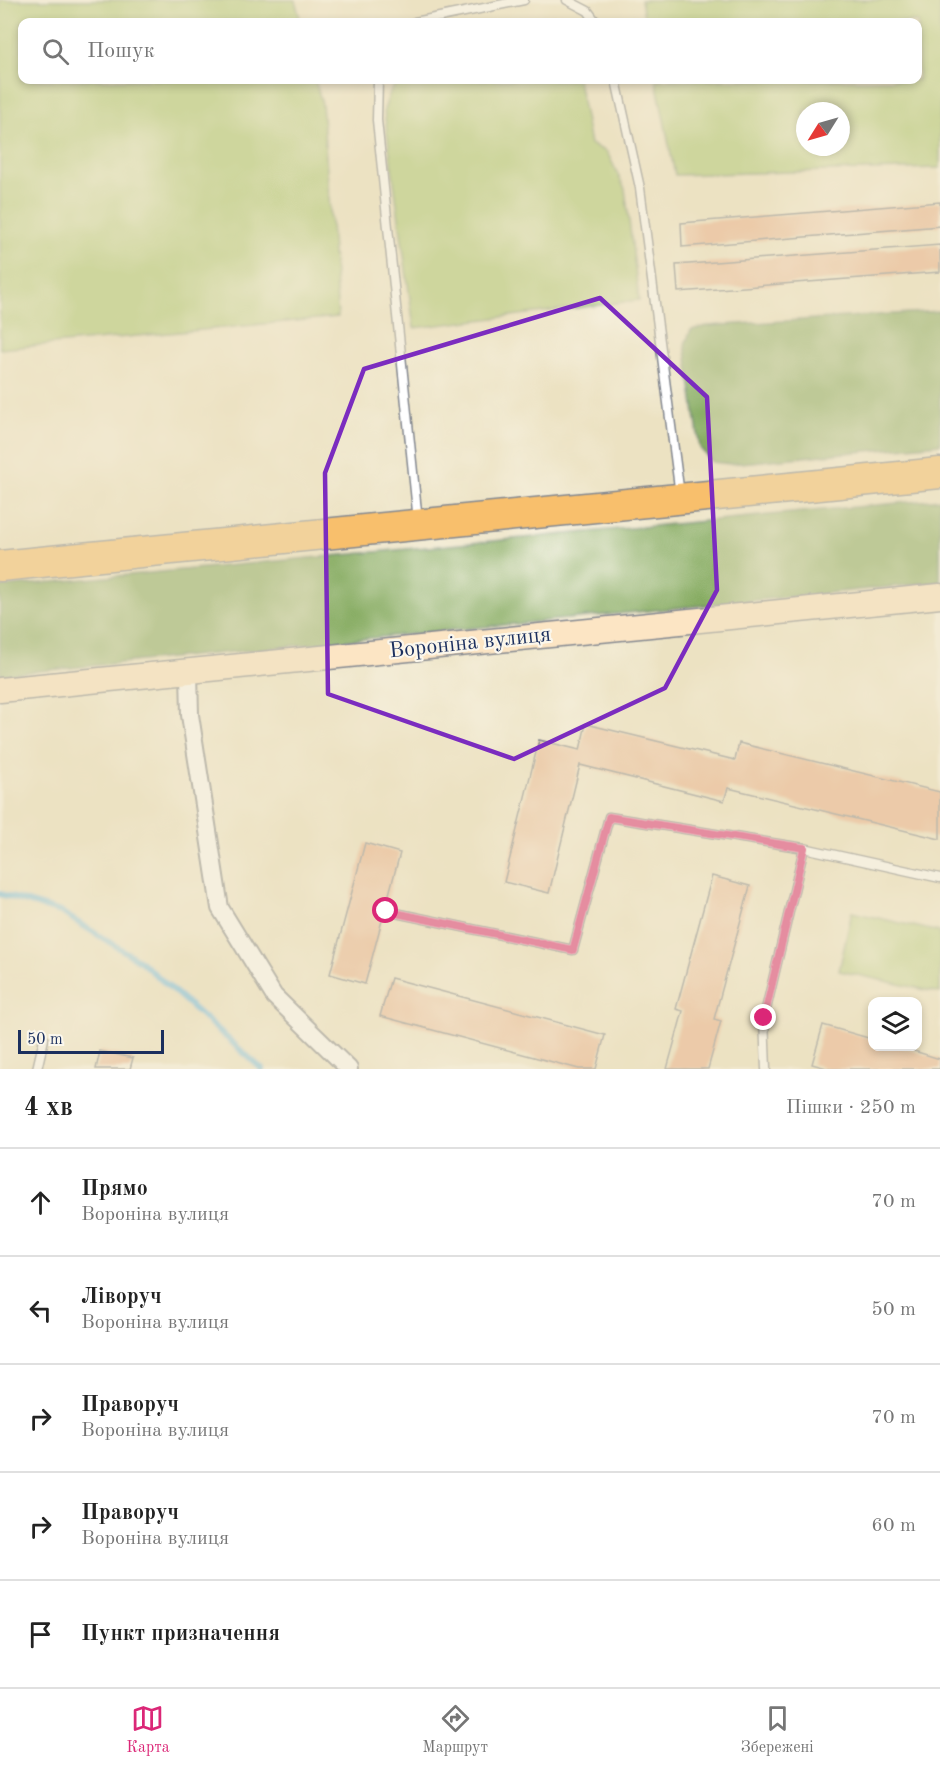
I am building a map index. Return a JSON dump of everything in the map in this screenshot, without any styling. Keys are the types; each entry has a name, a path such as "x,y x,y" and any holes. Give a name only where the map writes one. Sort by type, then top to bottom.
{"highway":[{"path":"0,566 940,473"}],"street":[{"name":"Вороніна вулиця","path":"0,690 940,596"},
{"path":"189,672 190,715 219,908 274,996 349,1069"}],"lane":[{"path":"435,18 524,0"},
{"path":"567,0 588,11 593,18"},
{"path":"378,84 376,120 419,525"},
{"path":"616,84 640,188 680,498"},
{"path":"386,911 573,950 609,817 804,848 940,878"},
{"path":"766,1069 764,1018 804,848"},
{"path":"37,1069 44,1039"}],"highlighted area":[{"path":"600,298 707,397 717,590 665,688 514,759 328,694 325,473 364,369"}],"green space":[{"path":"0,0 295,0 300,18 18,18 18,84 316,84 322,104 338,317 0,349"},
{"path":"641,0 940,0 940,168 675,175 657,84 922,84 922,18 644,18"},
{"path":"396,84 579,84 590,144 607,152 625,189 639,300 414,328 384,110 390,92"},
{"path":"940,311 940,444 730,464 712,462 700,448 685,344 691,330 707,326"},
{"path":"940,499 940,582 0,675 0,587"},
{"path":"852,912 940,932 940,993 839,971"}],"building":[{"path":"940,202 940,226 682,247 681,223"},
{"path":"940,245 940,272 678,292 676,265"},
{"path":"586,724 735,760 739,743 940,792 940,839 728,788 724,801 580,765 549,893 504,882 539,740 580,750"},
{"path":"365,843 400,853 365,984 330,974"},
{"path":"712,876 750,886 714,1019 721,1021 708,1069 667,1069 683,1011 676,1009"},
{"path":"391,978 605,1035 596,1069 579,1069 380,1016"},
{"path":"823,1025 868,1038 868,1051 914,1051 940,1059 940,1069 830,1069 812,1064"},
{"path":"100,1051 133,1058 130,1069 96,1069"}],"waterway":[{"path":"0,894 61,912 140,961 262,1069"}],"route":[{"path":"386,911 573,950 609,817 804,848 764,1018"}]}
